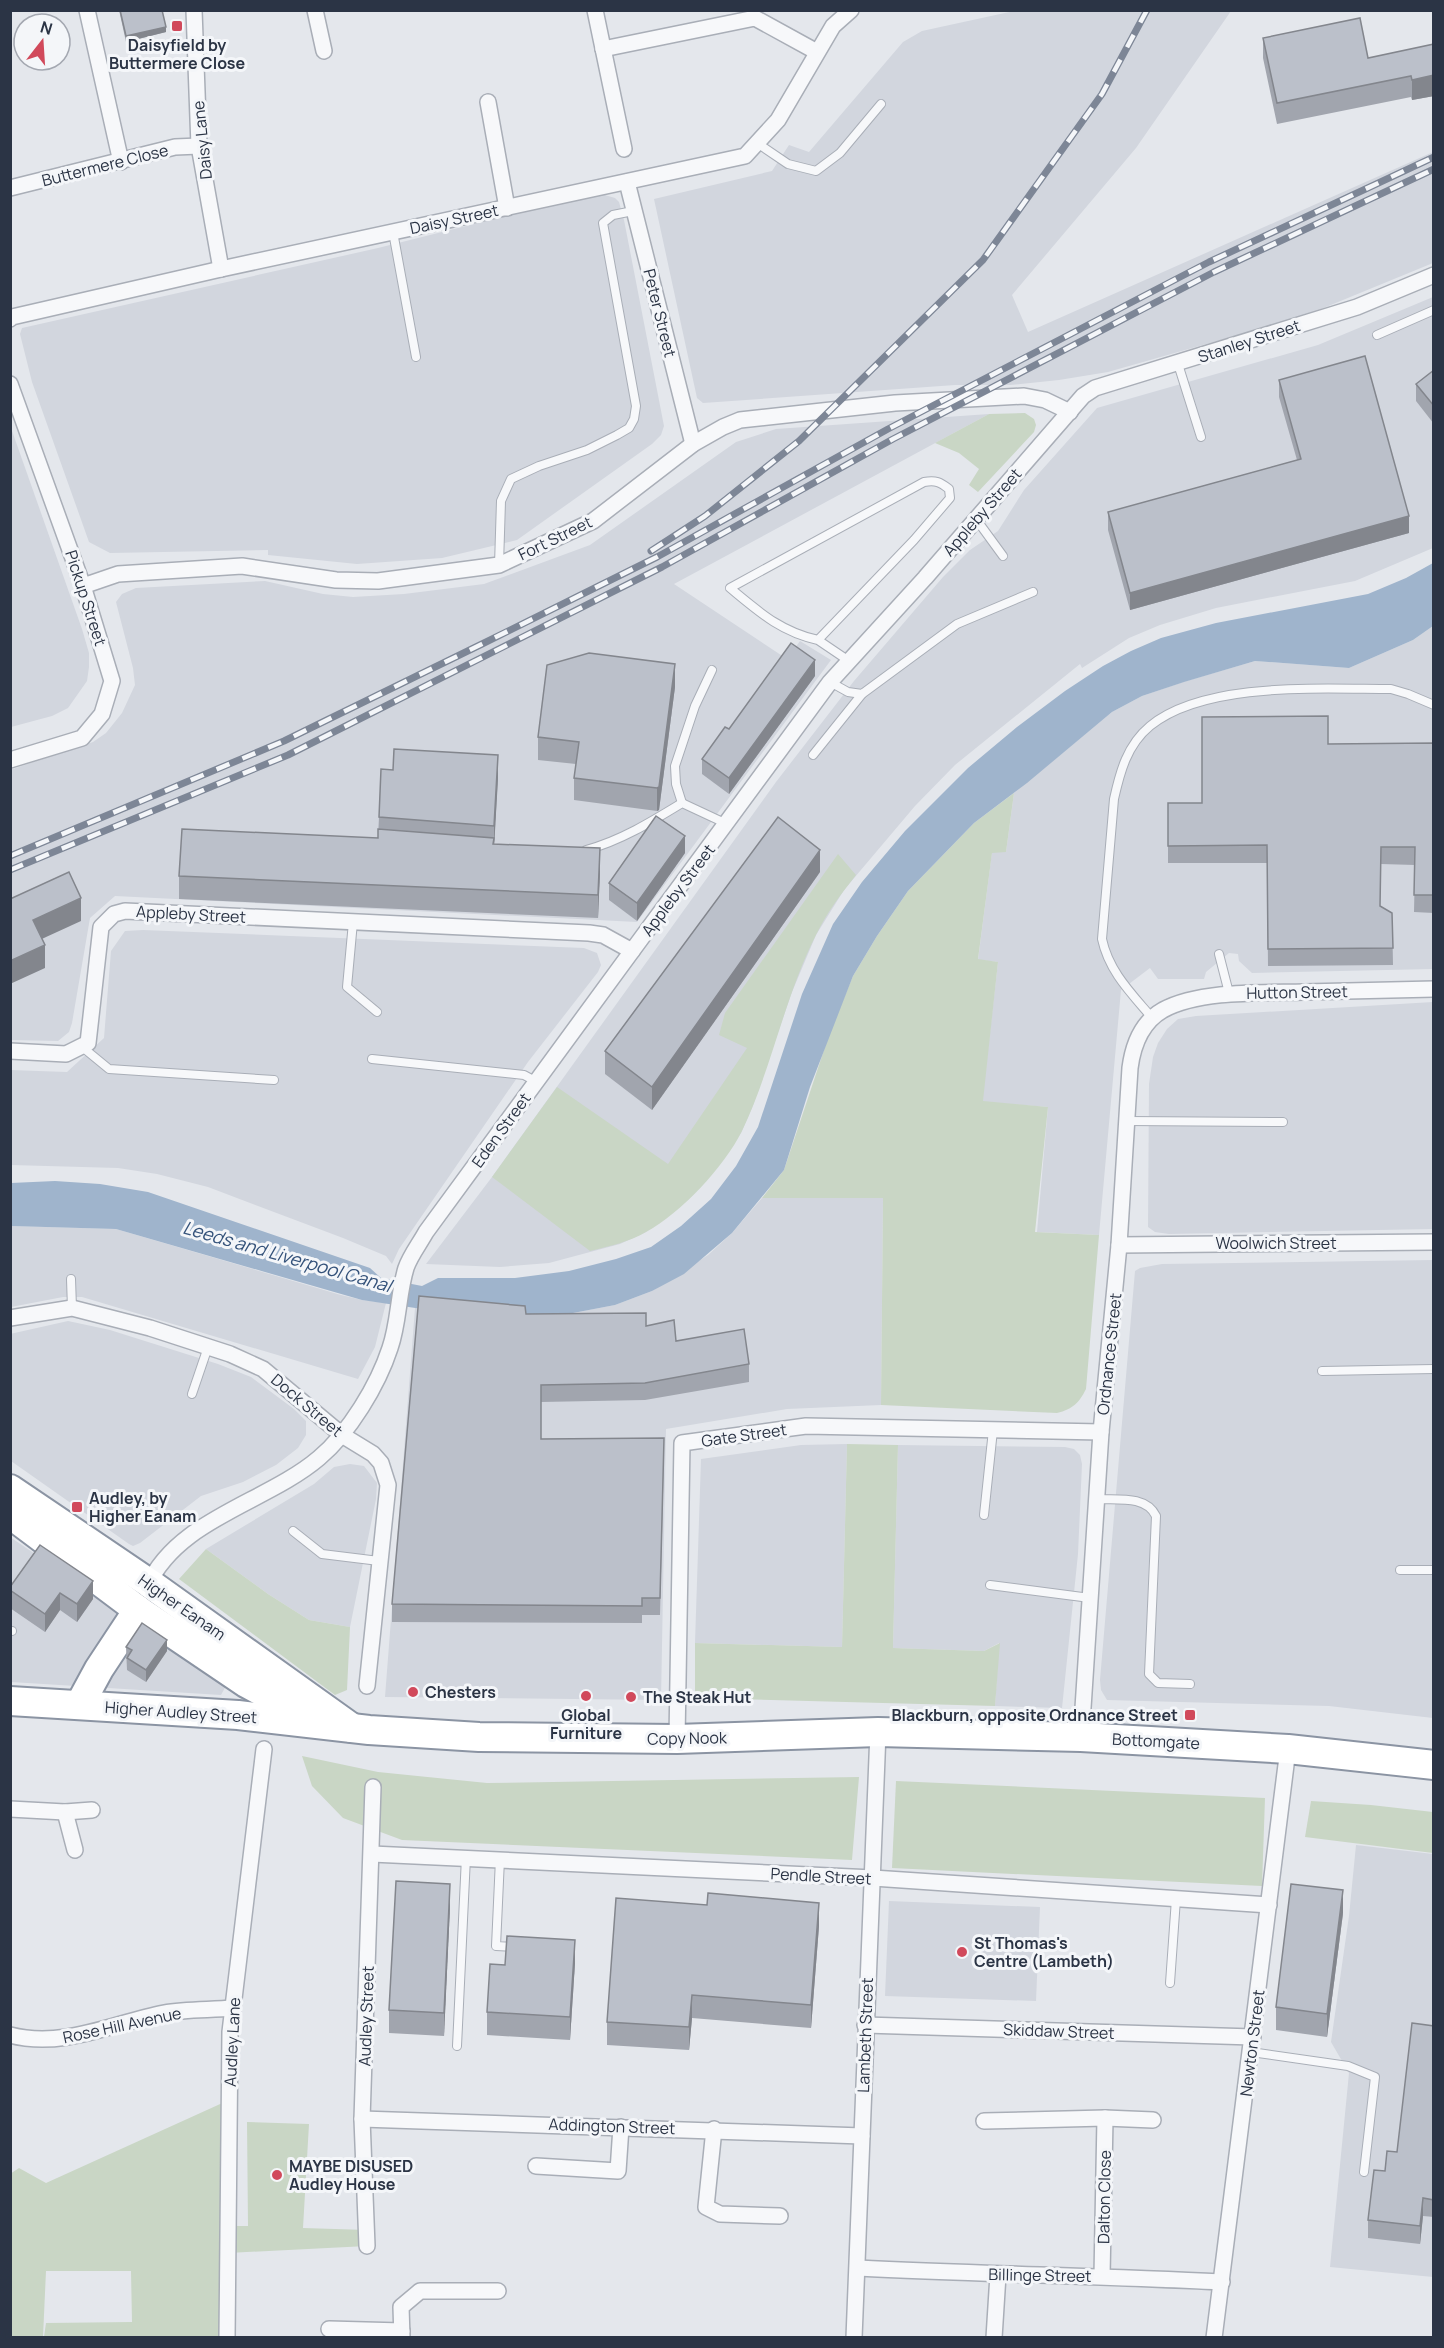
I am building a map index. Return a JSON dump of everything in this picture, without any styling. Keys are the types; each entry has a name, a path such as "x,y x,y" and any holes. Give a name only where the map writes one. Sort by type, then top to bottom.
{"highway":[{"name":"Higher Eanam","path":"17,1513 149,1583 338,1726"},
{"name":"Higher Eanam","path":"17,1513 138,1610 246,1683 338,1726"},
{"path":"80,1704 99,1669 138,1610"},
{"name":"Higher Audley Street","path":"10,1701 238,1715 338,1726"},
{"name":"Copy Nook","path":"338,1726 479,1737 677,1739 878,1732"},
{"name":"Bottomgate","path":"878,1732 1082,1737 1288,1749 1434,1766"}],"street":[{"path":"87,10 121,162"},
{"name":"Daisy Lane","path":"194,10 200,146 221,269"},
{"path":"315,10 324,51"},
{"path":"595,10 624,149"},
{"name":"Daisy Street","path":"10,319 221,269 745,156 778,120 832,26 851,10"},
{"path":"603,49 754,14 817,52"},
{"path":"488,102 507,208"},
{"name":"Buttermere Close","path":"10,188 175,147 200,146"},
{"name":"Peter Street","path":"627,182 693,444"},
{"name":"Stanley Street","path":"1070,412 1083,396 1095,388 1357,307 1434,275"},
{"name":"Pickup Street","path":"10,384 83,586 112,681 102,714 82,738 10,760"},
{"name":"Fort Street","path":"83,586 118,574 242,567 336,580 378,581 499,565 593,521 693,444 740,420 894,403 1024,396 1045,400 1070,412"},
{"name":"Appleby Street","path":"81,1046 88,1043 101,927 114,914 125,911 589,933 603,935 632,951 830,682 1070,412"},
{"name":"Eden Street","path":"342,1435 379,1378 391,1347 406,1267 426,1232 632,951"},
{"name":"Hutton Street","path":"1158,1015 1195,1000 1229,993 1434,989"},
{"name":"Ordnance Street","path":"1083,1708 1101,1432 1119,1245 1132,1053 1141,1033 1158,1015"},
{"path":"10,1051 66,1054 81,1046"},
{"name":"Woolwich Street","path":"1119,1245 1434,1242"},
{"name":"Dock Street","path":"10,1318 72,1308 150,1328 208,1347 263,1369 342,1435 373,1454 381,1463 385,1473 387,1498 367,1686"},
{"name":"Gate Street","path":"677,1739 682,1443 806,1426 1101,1432"},
{"path":"138,1610 149,1583 167,1555 190,1535 295,1476 320,1457 342,1435"},
{"name":"Lambeth Street","path":"854,2337 878,1732"},
{"name":"Audley Lane","path":"227,2337 230,2032 264,1749"},
{"name":"Newton Street","path":"1214,2337 1288,1749"},
{"name":"Audley Street","path":"368,2246 362,2119 373,1787"},
{"path":"10,1809 65,1812 92,1810"},
{"path":"65,1812 75,1850"},
{"name":"Pendle Street","path":"372,1854 873,1878 1269,1905"},
{"name":"Rose Hill Avenue","path":"10,2036 64,2039 165,2013 233,2008"},
{"name":"Skiddaw Street","path":"865,2025 1252,2045"},
{"path":"984,2121 1106,2118 1153,2120"},
{"name":"Dalton Close","path":"1102,2276 1106,2118"},
{"name":"Addington Street","path":"362,2119 714,2129 862,2136"},
{"path":"536,2166 618,2171 621,2127"},
{"path":"714,2129 706,2207 720,2214 780,2216"},
{"name":"Billinge Street","path":"858,2268 1222,2282"},
{"path":"994,2337 998,2275"},
{"path":"329,2329 402,2334 401,2307 420,2290 498,2291"}],"lane":[{"path":"757,143 788,164 816,171 840,153 881,104"},
{"path":"499,565 501,501 511,479 597,445 629,428 634,419 636,406 603,223 613,215 633,211"},
{"path":"393,232 416,357"},
{"path":"1377,335 1434,310"},
{"path":"1178,364 1201,437"},
{"path":"818,640 936,515 950,498 950,489 935,480 924,482 730,588 770,621 797,635 818,640 849,661"},
{"path":"976,519 1003,556"},
{"path":"813,755 862,694 957,624 1033,592"},
{"path":"712,670 695,706 675,766 675,784 682,803 726,824"},
{"path":"830,682 848,692 862,694"},
{"path":"1158,1015 1122,983 1105,954 1102,939 1114,799 1126,757 1136,740 1166,715 1190,705 1220,697 1294,691 1391,689 1434,705"},
{"path":"578,852 605,845 643,827 682,803"},
{"path":"352,922 347,987 377,1012"},
{"path":"1219,954 1229,993"},
{"path":"81,1046 109,1069 274,1080"},
{"path":"372,1059 524,1075 537,1082"},
{"path":"1126,1121 1283,1122"},
{"path":"71,1279 72,1308"},
{"path":"192,1394 208,1347"},
{"path":"1322,1371 1434,1369"},
{"path":"984,1515 993,1430"},
{"path":"1096,1499 1144,1502 1152,1508 1156,1516 1149,1674 1158,1683 1190,1684"},
{"path":"293,1531 322,1554 379,1561"},
{"path":"1400,1570 1434,1570"},
{"path":"990,1585 1090,1598"},
{"path":"457,2046 466,1857"},
{"path":"500,1859 495,1946 527,1947"},
{"path":"1170,1983 1176,1899"},
{"path":"1252,2045 1348,2066 1375,2077 1364,2172"}],"shaded area":[{"path":"1014,11 1231,11 1136,148 1012,295 1028,332 1433,152 1433,263 1304,316 1108,372 1010,385 955,385 703,403 697,398 654,199 772,171 789,145 809,152 903,42 922,31"},
{"path":"598,193 615,198 619,202 664,426 661,435 652,444 517,540 442,558 357,564 268,555 268,550 110,553 89,542 32,382 20,334 22,328 378,248"},
{"path":"1433,297 1433,548 1355,581 1216,608 1160,625 1129,638 1082,668 1080,664 955,765 915,806 844,890 816,935 792,992 752,1108 741,1133 717,1167 689,1199 646,1232 620,1244 549,1263 500,1267 426,1264 492,1177 776,782 854,681 943,577 970,550 998,531 1024,490 1097,408 1318,345"},
{"path":"989,414 674,584 787,659 800,641 831,660 637,922 115,896 90,918 69,1032 58,1041 11,1040 10,770 93,742 106,733 122,713 135,685 133,668 116,602 122,594 136,588 265,581 323,594 353,597 404,594 484,584 590,545 736,442 776,429"},
{"path":"11,428 82,629 89,653 89,667 87,681 68,708 52,716 11,727"},
{"path":"1433,626 1433,969 1252,973 1239,961 1238,954 1229,953 1206,972 1204,979 1158,979 1150,968 1121,990 1099,1235 1037,1232 1048,1107 982,1102 998,962 978,960 992,852 1006,852 1014,793 1112,712 1142,696 1255,661 1349,668 1413,640"},
{"path":"125,931 584,948 597,953 601,965 598,972 528,1062 399,1249 392,1264 386,1256 343,1238 208,1187 157,1174 118,1168 11,1165 10,1070 67,1072 104,1038 111,951"},
{"path":"1433,1002 1433,1229 1169,1234 1155,1232 1148,1227 1149,1084 1153,1057 1158,1043 1167,1029 1178,1019"},
{"path":"762,1198 883,1198 881,1405 787,1409 666,1429 661,1700 385,1697 415,1308 560,1321 573,1313 615,1305 652,1291 708,1255 732,1233"},
{"path":"11,1226 116,1229 341,1295 386,1303 375,1347 358,1379 82,1297 63,1297 11,1307"},
{"path":"1433,1260 1433,1718 1329,1706 1107,1700 1101,1690 1100,1680 1135,1271 1162,1264"},
{"path":"68,1321 110,1330 218,1364 251,1377 294,1409 306,1421 306,1435 298,1448 276,1465 243,1482 201,1496 133,1546 11,1461 10,1334"},
{"path":"847,1444 842,1647 695,1643 701,1459 801,1445"},
{"path":"898,1445 1065,1447 1074,1449 1080,1455 1082,1464 1078,1554 1062,1708 995,1706 999,1643 984,1651 893,1648"},
{"path":"350,1464 364,1466 377,1483 376,1499 350,1627 309,1620 268,1594 206,1549 314,1484 334,1467"},
{"path":"10,1537 227,1684 221,1695 11,1682"},
{"path":"1356,1845 1433,1854 1433,2277 1330,2267 1349,2073 1331,2042 1349,1916"},
{"name":"St Thomas's Centre (Lambeth)","path":"889,1901 1040,1907 1036,2001 885,1996"}],"green space":[{"path":"1025,413 1034,419 1036,425 1034,432 978,492 969,485 979,469 959,453 935,443 989,414"},
{"path":"1014,793 1006,852 992,853 978,959 998,962 983,1101 1048,1107 1035,1232 1099,1235 1086,1389 1075,1405 1057,1413 881,1405 883,1198 762,1198 784,1170 830,1032 853,976 877,936 908,891 974,823"},
{"path":"838,854 856,875 824,919 805,959 786,1008 762,1083 742,1131 713,1174 687,1201 659,1224 640,1235 590,1251 492,1177 557,1087 668,1164 747,1048 719,1035 725,1013"},
{"path":"847,1444 898,1445 893,1648 984,1651 1000,1643 995,1706 695,1696 695,1643 842,1647"},
{"path":"206,1549 268,1594 309,1620 350,1627 347,1690 335,1695 179,1579"},
{"path":"302,1756 378,1772 487,1783 859,1777 852,1860 402,1840 343,1818 312,1786"},
{"path":"896,1781 1265,1798 1262,1886 892,1868"},
{"path":"1311,1801 1433,1812 1433,1853 1305,1837"},
{"path":"229,2100 228,2226 248,2226 247,2122 309,2124 303,2228 367,2230 367,2246 228,2253 226,2337 44,2337 46,2323 132,2322 131,2271 46,2271 43,2337 11,2337 10,2174 19,2168 46,2183"}],"water":[{"name":"Leeds and Liverpool Canal","path":"1433,563 1433,626 1413,640 1349,668 1255,661 1142,696 1112,712 1027,783 974,823 908,891 853,976 810,1087 784,1170 732,1233 684,1274 652,1291 615,1305 573,1313 560,1321 422,1309 362,1300 116,1229 11,1226 11,1183 55,1181 100,1184 148,1192 370,1268 381,1278 422,1286 438,1278 515,1278 569,1271 651,1247 681,1226 711,1199 736,1166 758,1127 802,994 833,924 862,882 905,831 968,768 1065,691 1131,651 1161,638 1216,623 1368,594 1406,578"}],"building":[{"path":"120,10 162,10 166,27 126,36"},
{"path":"1360,18 1368,58 1434,44 1434,75 1412,80 1411,76 1277,103 1263,38"},
{"path":"1365,356 1409,516 1130,593 1108,512 1301,459 1279,380"},
{"path":"1434,370 1434,406 1416,384"},
{"path":"791,643 815,660 729,778 702,759 725,727 729,729"},
{"path":"589,653 675,664 659,787 574,778 579,742 538,737 547,665"},
{"path":"1328,716 1328,744 1434,743 1434,895 1414,895 1415,847 1381,847 1380,906 1392,913 1393,948 1268,949 1267,845 1168,846 1168,803 1202,803 1202,717"},
{"path":"394,749 498,755 494,826 379,817 381,769 393,770"},
{"path":"656,816 685,836 637,903 609,883"},
{"path":"778,817 820,850 652,1087 605,1051"},
{"path":"182,829 378,838 378,829 494,838 493,844 600,848 598,895 179,876"},
{"path":"69,872 81,898 33,920 45,945 10,961 10,899"},
{"path":"419,1296 525,1306 526,1314 646,1313 646,1326 674,1320 676,1341 744,1329 749,1364 645,1383 541,1385 541,1439 664,1438 660,1598 642,1598 642,1606 392,1604"},
{"path":"40,1545 93,1581 77,1604 60,1593 45,1614 10,1590"},
{"path":"142,1623 167,1640 146,1670 127,1658 132,1650 126,1647"},
{"path":"396,1881 450,1884 444,2013 389,2010"},
{"path":"1291,1884 1343,1890 1327,2014 1276,2007"},
{"path":"708,1893 819,1903 811,2005 692,1995 689,2027 607,2022 616,1898 707,1905"},
{"path":"507,1936 575,1940 570,2017 487,2012 490,1964 505,1965"},
{"path":"1412,2023 1434,2026 1434,2200 1423,2198 1420,2226 1368,2220 1374,2170 1385,2171 1387,2151 1397,2152"}],"railway":[{"path":"651,551 705,516 799,441 983,260 1102,94 1147,10"},
{"path":"10,856 284,741 482,644 657,557 888,429 1209,262 1434,157"},
{"path":"10,870 288,755 662,567 893,439 1214,272 1434,169"}],"place":[{"name":"Daisyfield by Buttermere Close","path":"177,26"},
{"name":"Audley, by Higher Eanam","path":"77,1507"},
{"name":"Chesters","path":"413,1692"},
{"name":"Global Furniture","path":"586,1696"},
{"name":"The Steak Hut","path":"631,1697"},
{"name":"Blackburn, opposite Ordnance Street","path":"1190,1715"},
{"name":"St Thomas's Centre (Lambeth)","path":"962,1952"},
{"name":"MAYBE DISUSED Audley House","path":"277,2175"}]}
